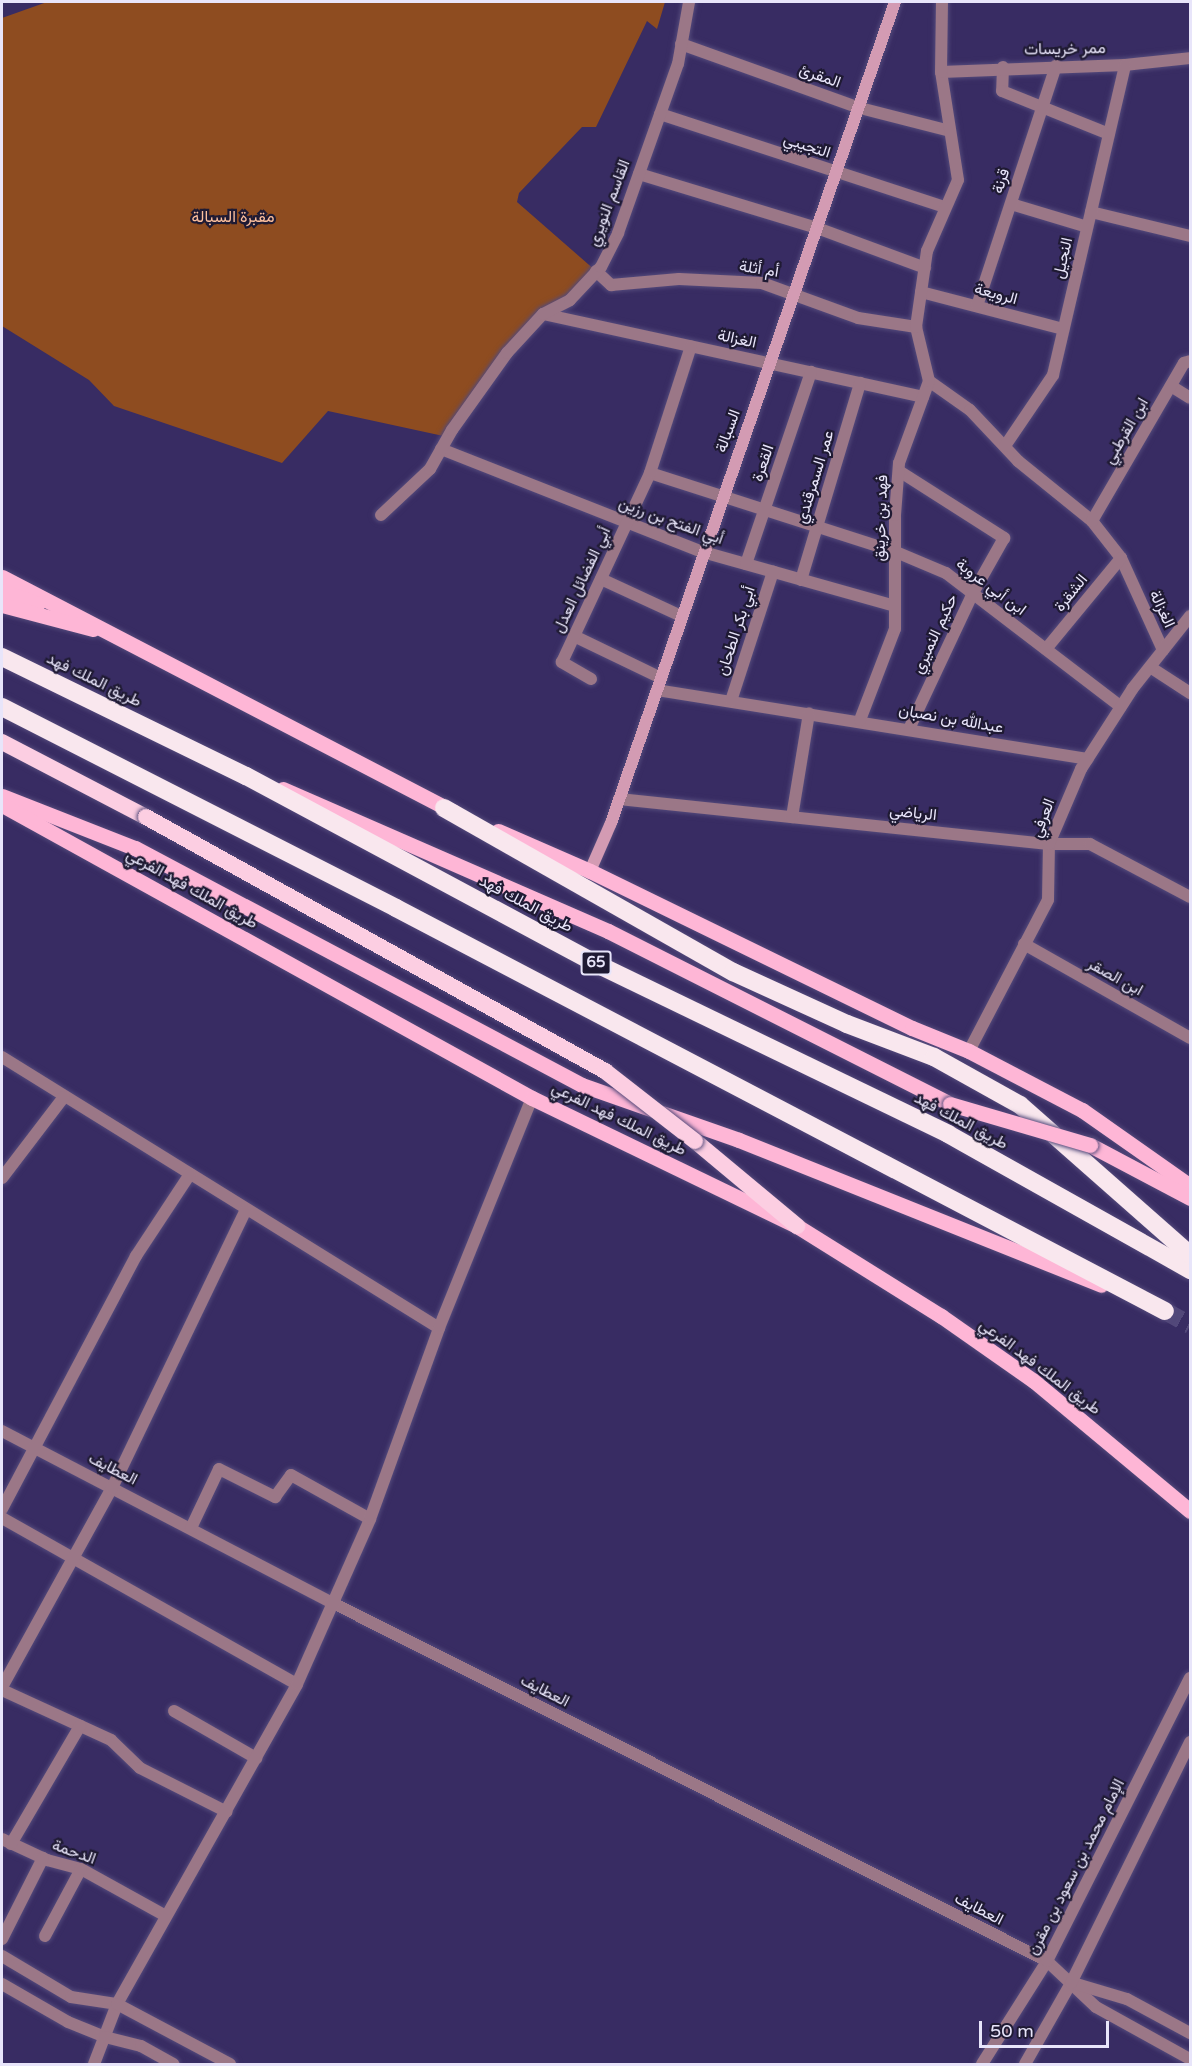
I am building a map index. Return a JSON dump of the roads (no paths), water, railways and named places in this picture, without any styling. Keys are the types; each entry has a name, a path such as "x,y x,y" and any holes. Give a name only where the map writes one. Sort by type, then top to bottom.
{"highway":[{"name":"طريق الملك فهد","path":"2,657 246,776 601,966 948,1134 1191,1270"},
{"path":"2,707 396,908 1165,1311"},
{"path":"2,742 146,817 605,1071 695,1141 797,1226"},
{"path":"444,808 733,972 847,1024 934,1057 1020,1105 1191,1255"}],"main road":[{"name":"السبالة","path":"590,871 619,799 895,2"},
{"path":"2,577 122,636 444,808 590,871 912,1028 969,1051 1082,1110 1191,1186"},
{"path":"2,591 122,636"},
{"path":"2,606 122,636"},
{"path":"246,776 313,800 608,931 950,1104 1090,1145 1191,1198"},
{"path":"2,796 135,848 582,1085 739,1140 1165,1311"},
{"name":"طريق الملك فهد الفرعي","path":"2,805 532,1098 797,1226 941,1316 1034,1381 1191,1511"}],"street":[{"name":"القاسم النويري","path":"381,514 430,469 441,449 507,353 543,314 570,300 596,271 618,233 660,114 681,44 689,2"},
{"path":"929,381 916,327 921,292 925,268 944,207 958,180 941,72 942,2"},
{"name":"المقرئ","path":"681,44 860,108 950,131"},
{"name":"ممر خريسات","path":"941,72 1003,67 1125,65 1191,58"},
{"name":"النجيل","path":"1005,446 1053,375 1125,65"},
{"name":"قرنة","path":"977,306 1056,66"},
{"path":"1003,67 1002,92 1109,134"},
{"name":"التجيبي","path":"660,114 944,207"},
{"path":"639,174 817,228 925,268"},
{"path":"1011,204 1087,227"},
{"path":"1090,212 1191,236"},
{"name":"أم أثلة","path":"596,271 611,285 679,279 734,281 795,292 858,318 916,327"},
{"name":"الرويعة","path":"921,292 1063,329"},
{"name":"الغزالة","path":"543,314 923,397"},
{"name":"أبي الفضائل العدل","path":"591,679 562,662 650,473 691,346"},
{"name":"ابن القرطبي","path":"1092,521 1184,363 1191,361"},
{"name":"القعرة","path":"746,564 811,372"},
{"name":"الغزالة","path":"929,381 970,410 1005,446 1092,521 1121,558 1163,650"},
{"name":"فهد بن خرينق","path":"860,720 895,629 899,471 929,381"},
{"name":"عمر السمرقندي","path":"801,580 860,383"},
{"path":"1171,386 1191,398"},
{"name":"أبي الفتح بن رزين","path":"441,449 704,552 895,606"},
{"name":"حكيم النميري","path":"899,471 1004,538 973,593 909,729"},
{"name":"ابن أبي عروبة","path":"650,473 896,552 946,573 1121,707"},
{"name":"الشقرة","path":"1046,650 1121,558"},
{"name":"أبي بكر الطحان","path":"731,701 773,572"},
{"path":"601,579 681,616"},
{"name":"العرفي","path":"969,1051 1048,900 1049,844 1087,759 1150,667 1191,616"},
{"name":"عبدالله بن نصبان","path":"574,636 659,684 731,701 860,720 1087,759"},
{"path":"1150,667 1191,693"},
{"path":"792,817 809,713"},
{"name":"الرياضي","path":"619,799 1049,844 1090,844 1191,897"},
{"name":"ابن الصقر","path":"1024,944 1190,1037"},
{"path":"2,1057 439,1328"},
{"path":"2,1178 64,1097"},
{"path":"94,2064 117,2004 297,1684 370,1519 439,1328 532,1098"},
{"path":"2,1509 136,1256 190,1174"},
{"path":"226,1812 140,1768 111,1740 2,1688 112,1488 246,1210"},
{"name":"العطايف","path":"2,1431 333,1603 1047,1961 1096,2007 1191,2059"},
{"path":"191,1528 219,1469 275,1497 291,1475 370,1519"},
{"path":"2,1518 297,1684"},
{"name":"الإمام محمد بن سعود بن مقرن","path":"982,2064 1047,1961 1191,1678"},
{"path":"174,1711 256,1758"},
{"path":"6,1841 80,1726"},
{"path":"1024,2064 1071,1983 1191,1742"},
{"name":"الدحمة","path":"6,1841 43,1858 81,1869 166,1917"},
{"path":"2,1939 43,1858"},
{"path":"45,1936 81,1869"},
{"path":"2,1956 71,1997 117,2004 230,2064"},
{"name":"العطايف","path":"1071,1983 1126,1999 1191,2033"},
{"path":"2,1984 68,2022 105,2037 141,2046 173,2064"}],"tunnel":[{"path":"1165,1311 1190,1325"}],"park label":[{"name":"مقبرة السبالة","path":"233,217"}]}
